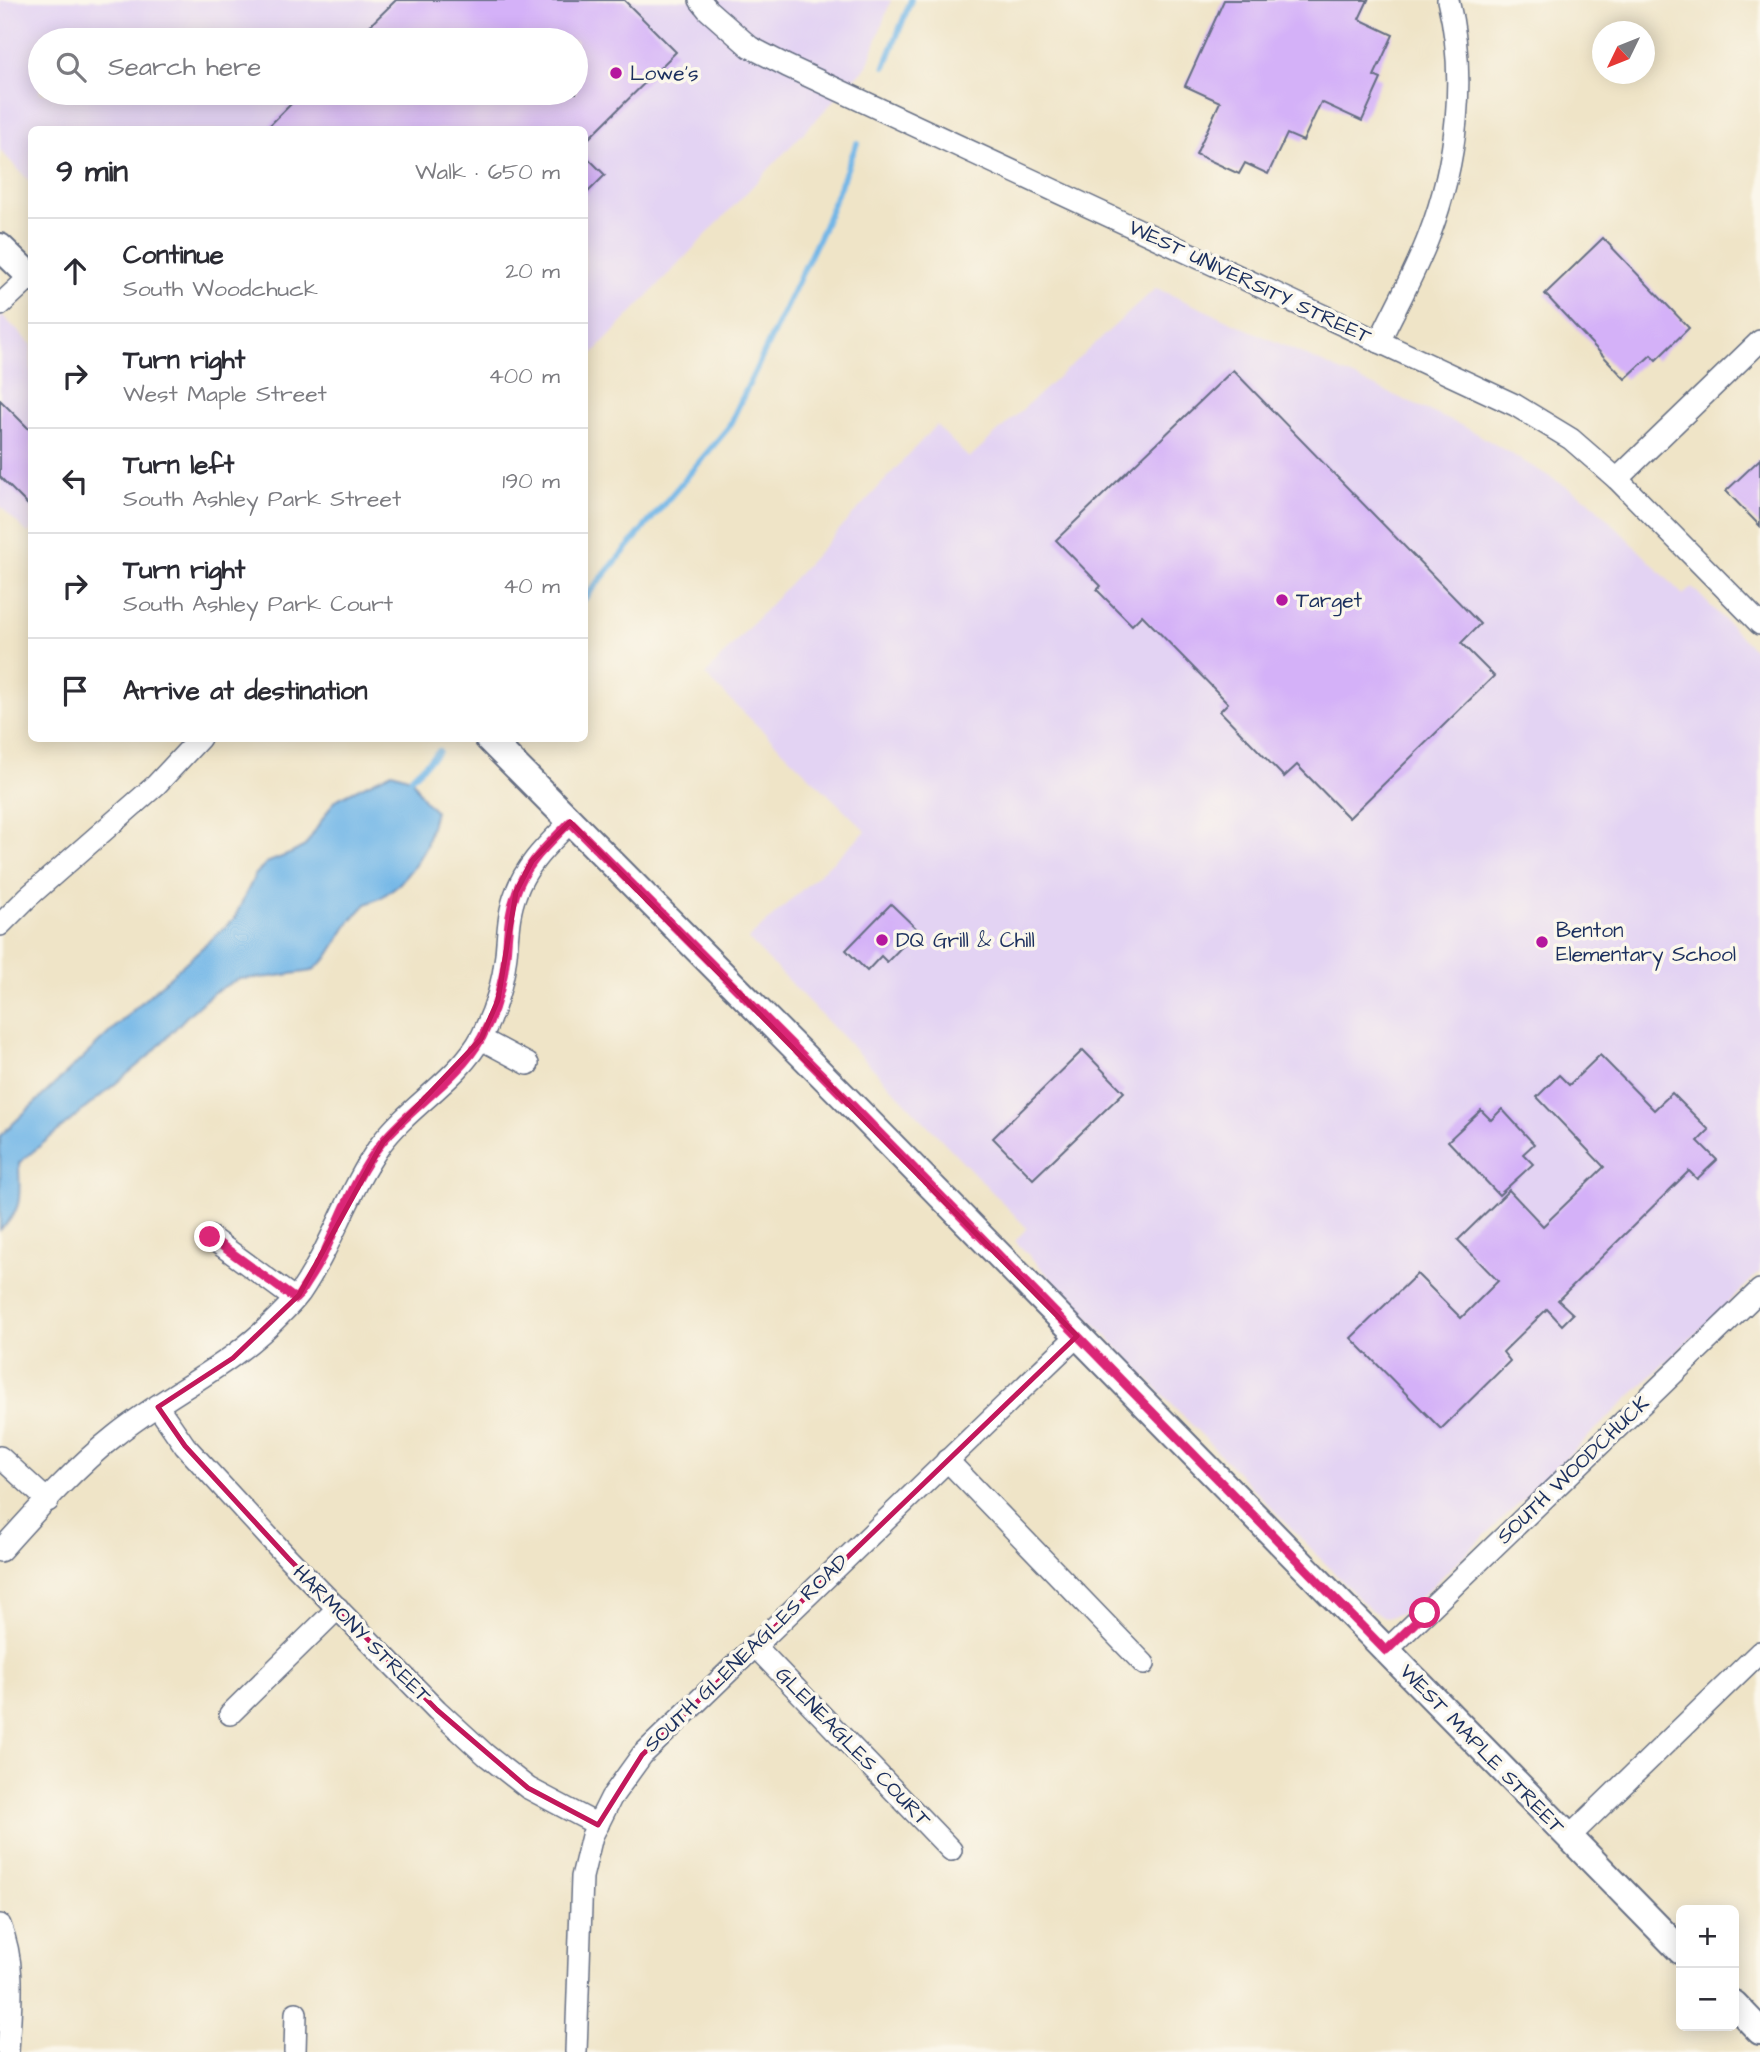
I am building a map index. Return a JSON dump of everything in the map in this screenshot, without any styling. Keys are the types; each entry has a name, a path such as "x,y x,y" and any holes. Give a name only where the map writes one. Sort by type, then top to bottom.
{"main road":[{"path":"0,247 28,275"},
{"name":"WEST MAPLE STREET","path":"492,742 1676,1946"},
{"path":"1739,2009 1760,2031"}],"street":[{"name":"WEST UNIVERSITY STREET","path":"700,0 750,47 787,66 1515,405 1571,439 1617,479 1760,624"},
{"path":"1379,342 1429,236 1448,172 1456,123 1458,71 1448,0"},
{"path":"0,305 28,281"},
{"path":"1617,479 1760,341"},
{"path":"2,918 156,785 196,742"},
{"path":"0,1551 47,1501 116,1435 233,1358 295,1299 325,1252 344,1206 383,1142 422,1101 455,1072 481,1039 498,1000 506,956 508,923 516,892 532,861 570,822"},
{"path":"481,1039 528,1064"},
{"path":"210,1237 295,1299"},
{"name":"SOUTH WOODCHUCK","path":"1386,1651 1760,1290"},
{"name":"SOUTH GLENEAGLES ROAD","path":"576,2052 582,1877 592,1836 611,1798 642,1755 754,1644 1077,1336"},
{"name":"HARMONY STREET","path":"158,1407 185,1446 289,1559 485,1755 528,1788 598,1825"},
{"path":"0,1457 47,1501"},
{"path":"947,1460 1144,1664"},
{"path":"230,1714 338,1608"},
{"name":"GLENEAGLES COURT","path":"754,1644 951,1850"},
{"path":"1569,1837 1760,1652"},
{"path":"0,1925 8,1944 12,1980 8,2052"},
{"path":"295,2052 296,2013"}],"highlighted area":[{"path":"570,822 1077,1336 642,1755 598,1825 528,1788 437,1710 289,1559 185,1446 158,1407 233,1358 299,1295 383,1142 481,1039 498,1000 516,892 532,861"}],"shaded area":[{"path":"0,0 891,0 867,66 588,359 588,126 28,126 28,180 0,150"},
{"path":"1156,288 1469,429 1589,500 1683,595 1692,587 1760,656 1760,1272 1405,1612 1386,1618 1369,1609 1015,1241 1027,1228 748,939 866,831 705,675 936,425 969,458"},
{"path":"0,313 28,341 28,533 0,506"}],"water":[{"path":"392,772 411,778 424,800 435,811 426,846 399,884 382,897 366,904 351,920 327,958 312,971 238,979 214,992 149,1056 19,1163 19,1200 14,1215 0,1230 0,1136 234,919 255,875 266,863 305,846 335,800"}],"building":[{"name":"Lowe's","path":"396,0 624,0 676,52 588,139 588,126 269,126 290,105 588,105 588,28 367,28"},
{"path":"1224,0 1368,0 1359,19 1393,35 1374,76 1381,79 1362,121 1321,102 1303,141 1287,134 1268,174 1245,163 1239,174 1196,154 1220,102 1185,86"},
{"path":"588,158 605,175 588,192"},
{"path":"1603,238 1689,328 1656,360 1651,355 1625,379 1545,294"},
{"name":"Target","path":"1233,370 1480,624 1461,643 1494,676 1349,818 1297,765 1284,777 1220,711 1228,703 1142,615 1132,625 1097,590 1101,586 1056,540"},
{"path":"0,400 28,428 28,505 0,477"},
{"path":"1760,459 1760,526 1726,491"},
{"name":"DQ Grill & Chill","path":"891,904 918,930 887,962 881,956 867,971 846,950"},
{"path":"1083,1050 1124,1092 1033,1179 993,1138"},
{"path":"1600,1055 1654,1110 1672,1093 1709,1130 1698,1141 1717,1160 1697,1179 1689,1171 1558,1300 1573,1314 1562,1325 1547,1309 1503,1352 1510,1361 1441,1429 1351,1338 1417,1274 1461,1318 1498,1281 1458,1240 1509,1190 1543,1226 1604,1167 1537,1097 1559,1075 1569,1085"},
{"path":"1502,1109 1534,1144 1523,1154 1533,1164 1499,1195 1448,1141 1481,1110 1491,1120"}],"waterway":[{"path":"885,66 911,0"},
{"path":"588,594 728,428 823,229 857,143"},
{"path":"411,778 439,751"}],"place":[{"name":"Lowe's","path":"616,73"},
{"name":"Target","path":"1282,600"},
{"name":"DQ Grill & Chill","path":"882,940"},
{"name":"Benton Elementary School","path":"1542,942"}],"route":[{"path":"210,1237 295,1299 299,1295 325,1252 344,1206 383,1142 422,1101 455,1072 481,1039 498,1000 506,956 508,923 516,892 532,861 570,822 852,1105 1386,1651 1425,1613"}]}
